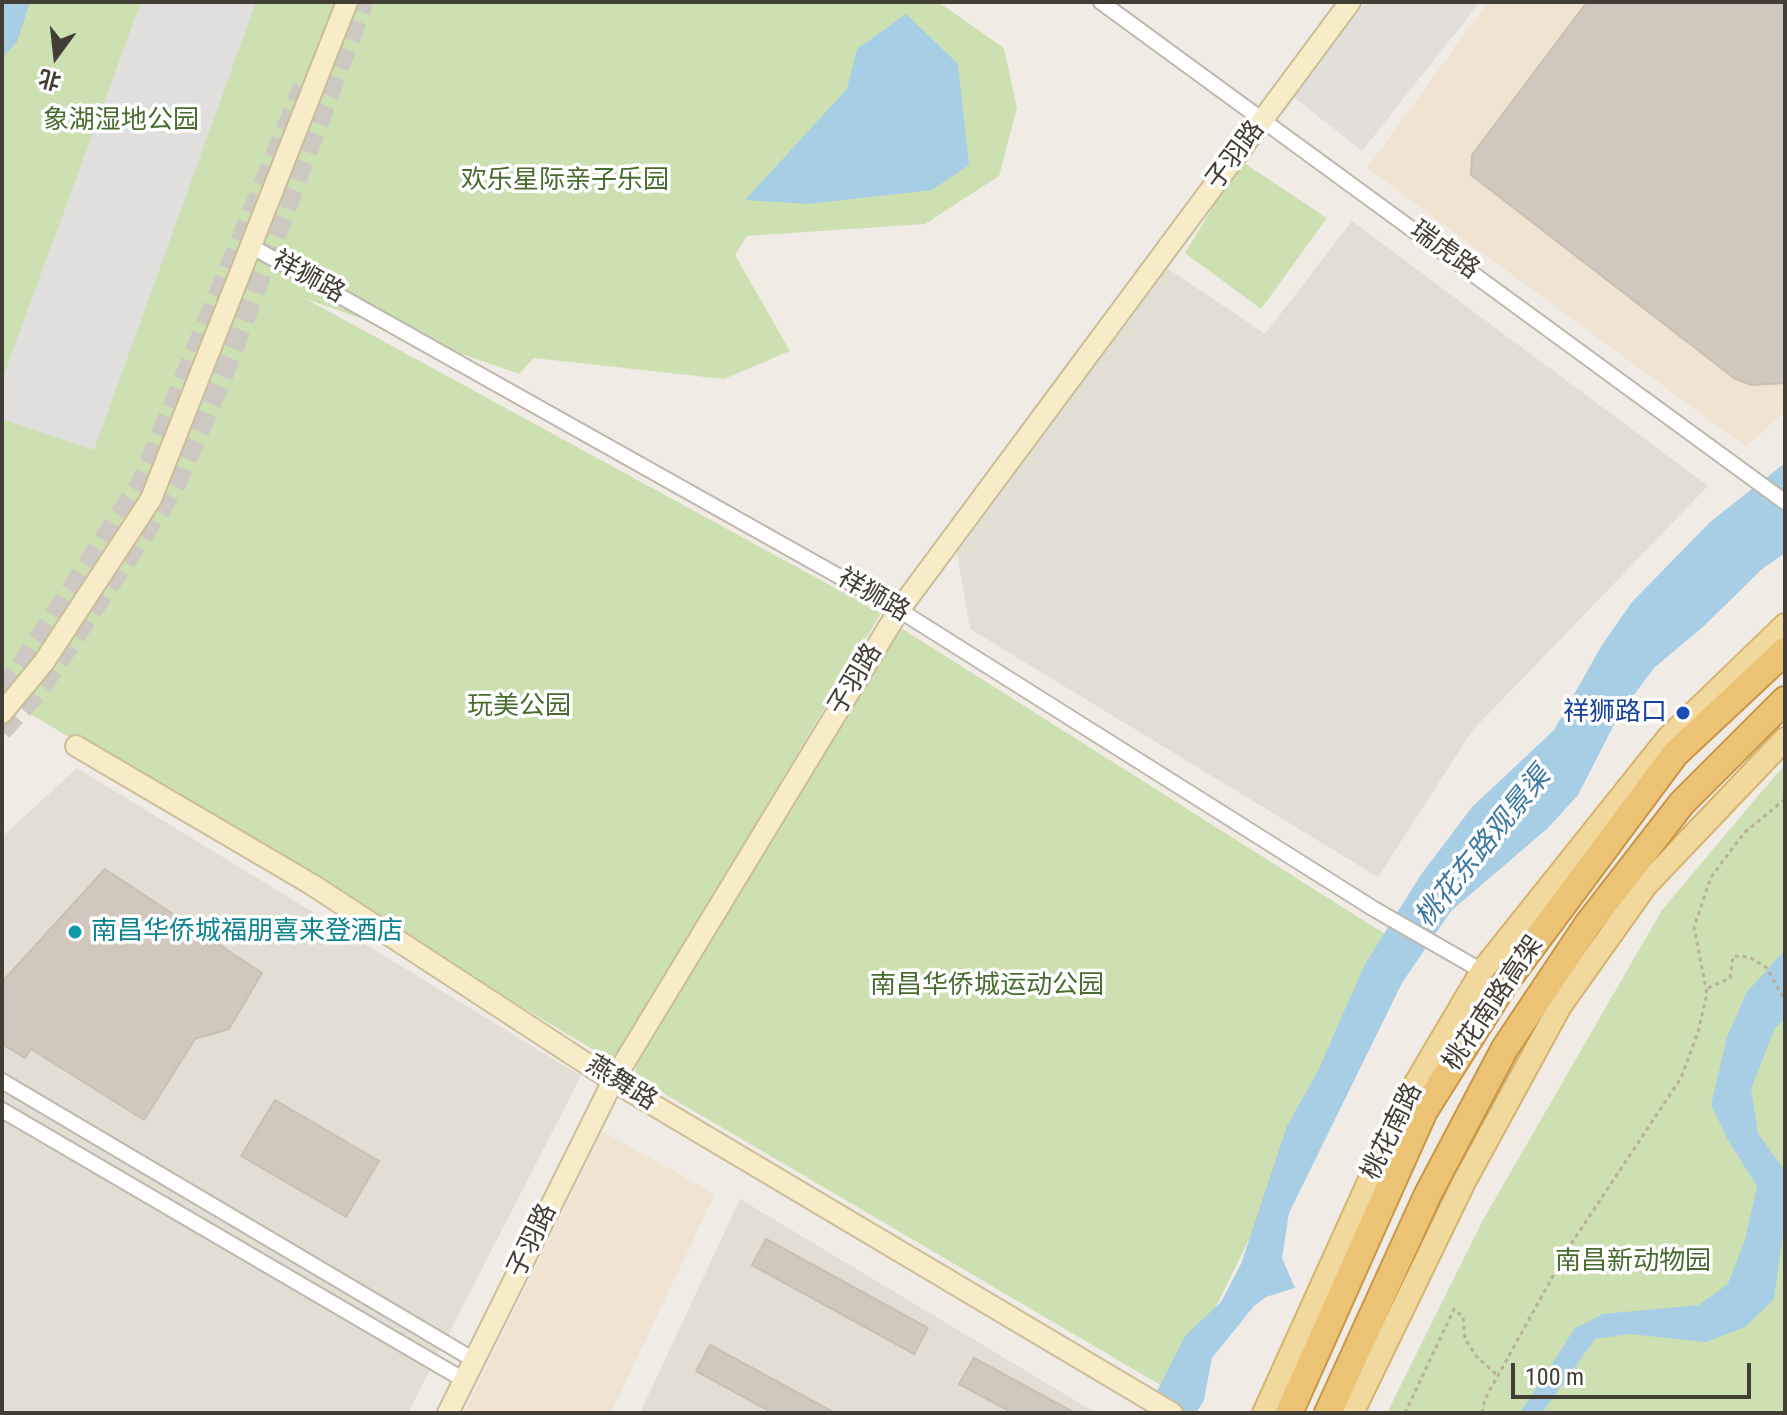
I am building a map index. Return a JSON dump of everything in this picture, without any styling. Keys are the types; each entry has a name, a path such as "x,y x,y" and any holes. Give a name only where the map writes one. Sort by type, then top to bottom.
{"highway":[{"name":"桃花南路高架","path":"1289,1413 1424,1111 1504,984 1675,754 1785,651"},
{"name":"桃花南路高架","path":"1328,1413 1428,1194 1505,1048 1588,924 1682,803 1785,700"}],"main road":[{"name":"桃花南路","path":"1264,1413 1407,1098 1482,971 1668,738 1785,625"},
{"path":"1352,1413 1464,1182 1560,1006 1646,885 1785,739"}],"street":[{"path":"2,713 44,662 151,499 347,2"},
{"name":"瑞虎路","path":"1101,2 1264,118 1785,502"},
{"name":"子羽路","path":"448,1413 613,1081 899,610 1350,2"},
{"name":"祥狮路","path":"249,245 899,610 1374,909 1482,971"},
{"name":"燕舞路","path":"76,746 311,884 613,1081 1172,1413"},
{"path":"2,1081 474,1360"},
{"path":"2,1110 464,1380"}],"path":[{"path":"1482,1413 1485,1399 1569,1247 1681,1078 1698,1032 1706,988 1694,927 1711,877 1744,833 1785,799"},
{"path":"1706,988 1730,978 1733,956 1749,957 1766,967 1785,1000"},
{"path":"1405,1413 1454,1309 1463,1317 1465,1339 1477,1357 1498,1376"}],"shaded area":[{"path":"141,2 256,2 94,450 2,419 2,380"},
{"path":"1366,2 1480,2 1362,151 1292,96"},
{"path":"1488,2 1785,2 1785,411 1746,447 1367,168"},
{"path":"1352,221 1708,486 1472,731 1378,877 970,629 957,553 1167,268 1265,334"},
{"path":"77,768 581,1076 408,1413 2,1413 2,837"},
{"path":"602,1131 715,1194 611,1413 464,1413"},
{"path":"740,1199 1096,1413 640,1413"}],"green space":[{"path":"2,2 938,2 1004,48 1017,108 999,176 925,224 747,236 735,255 790,351 724,379 534,358 519,374 306,299 881,613 614,1062 2,697"},
{"path":"1241,161 1327,218 1261,309 1185,253"},
{"name":"南昌华侨城运动公园","path":"901,628 1396,941 1199,1341 1169,1390 636,1077 636,1054"},
{"name":"南昌新动物园","path":"1785,764 1785,1413 1387,1413 1483,1220 1662,910"}],"water":[{"path":"2,2 30,2 17,42 2,58"},
{"path":"906,14 958,64 969,165 932,190 808,204 745,200 847,89 857,49"},
{"name":"桃花东路观景渠","path":"1785,463 1785,553 1761,570 1704,626 1654,668 1619,715 1578,795 1548,828 1451,911 1402,983 1289,1213 1282,1258 1295,1288 1266,1297 1254,1306 1212,1358 1204,1400 1196,1413 1146,1413 1185,1336 1221,1302 1241,1264 1287,1126 1318,1071 1364,966 1420,876 1472,807 1554,730 1602,645 1632,602 1710,522"},
{"path":"1785,950 1785,1019 1775,1028 1751,1089 1758,1133 1785,1171 1785,1219 1774,1299 1745,1327 1706,1342 1629,1334 1595,1339 1542,1413 1520,1413 1575,1328 1603,1314 1699,1305 1728,1284 1745,1240 1757,1186 1729,1142 1711,1105 1727,1037 1747,992"}],"building":[{"path":"1587,2 1785,2 1785,383 1751,385 1734,378 1471,175 1472,155"},
{"path":"105,869 262,973 229,1029 195,1039 144,1120 31,1049 25,1058 2,1044 2,982"},
{"path":"275,1100 379,1161 346,1217 241,1156"},
{"path":"766,1239 928,1328 914,1354 752,1265"},
{"path":"710,1345 835,1413 773,1413 696,1371"},
{"path":"974,1358 1075,1413 1013,1413 959,1384"}],"tunnel":[{"path":"2,731 38,692 174,489 222,379 364,2"},
{"path":"2,689 16,674 142,481 303,87"}],"place":[{"name":"祥狮路口","path":"1683,713"},
{"name":"南昌华侨城福朋喜来登酒店","path":"75,932"}],"park label":[{"name":"象湖湿地公园","path":"121,121"},
{"name":"欢乐星际亲子乐园","path":"565,181"},
{"name":"玩美公园","path":"519,707"}]}
